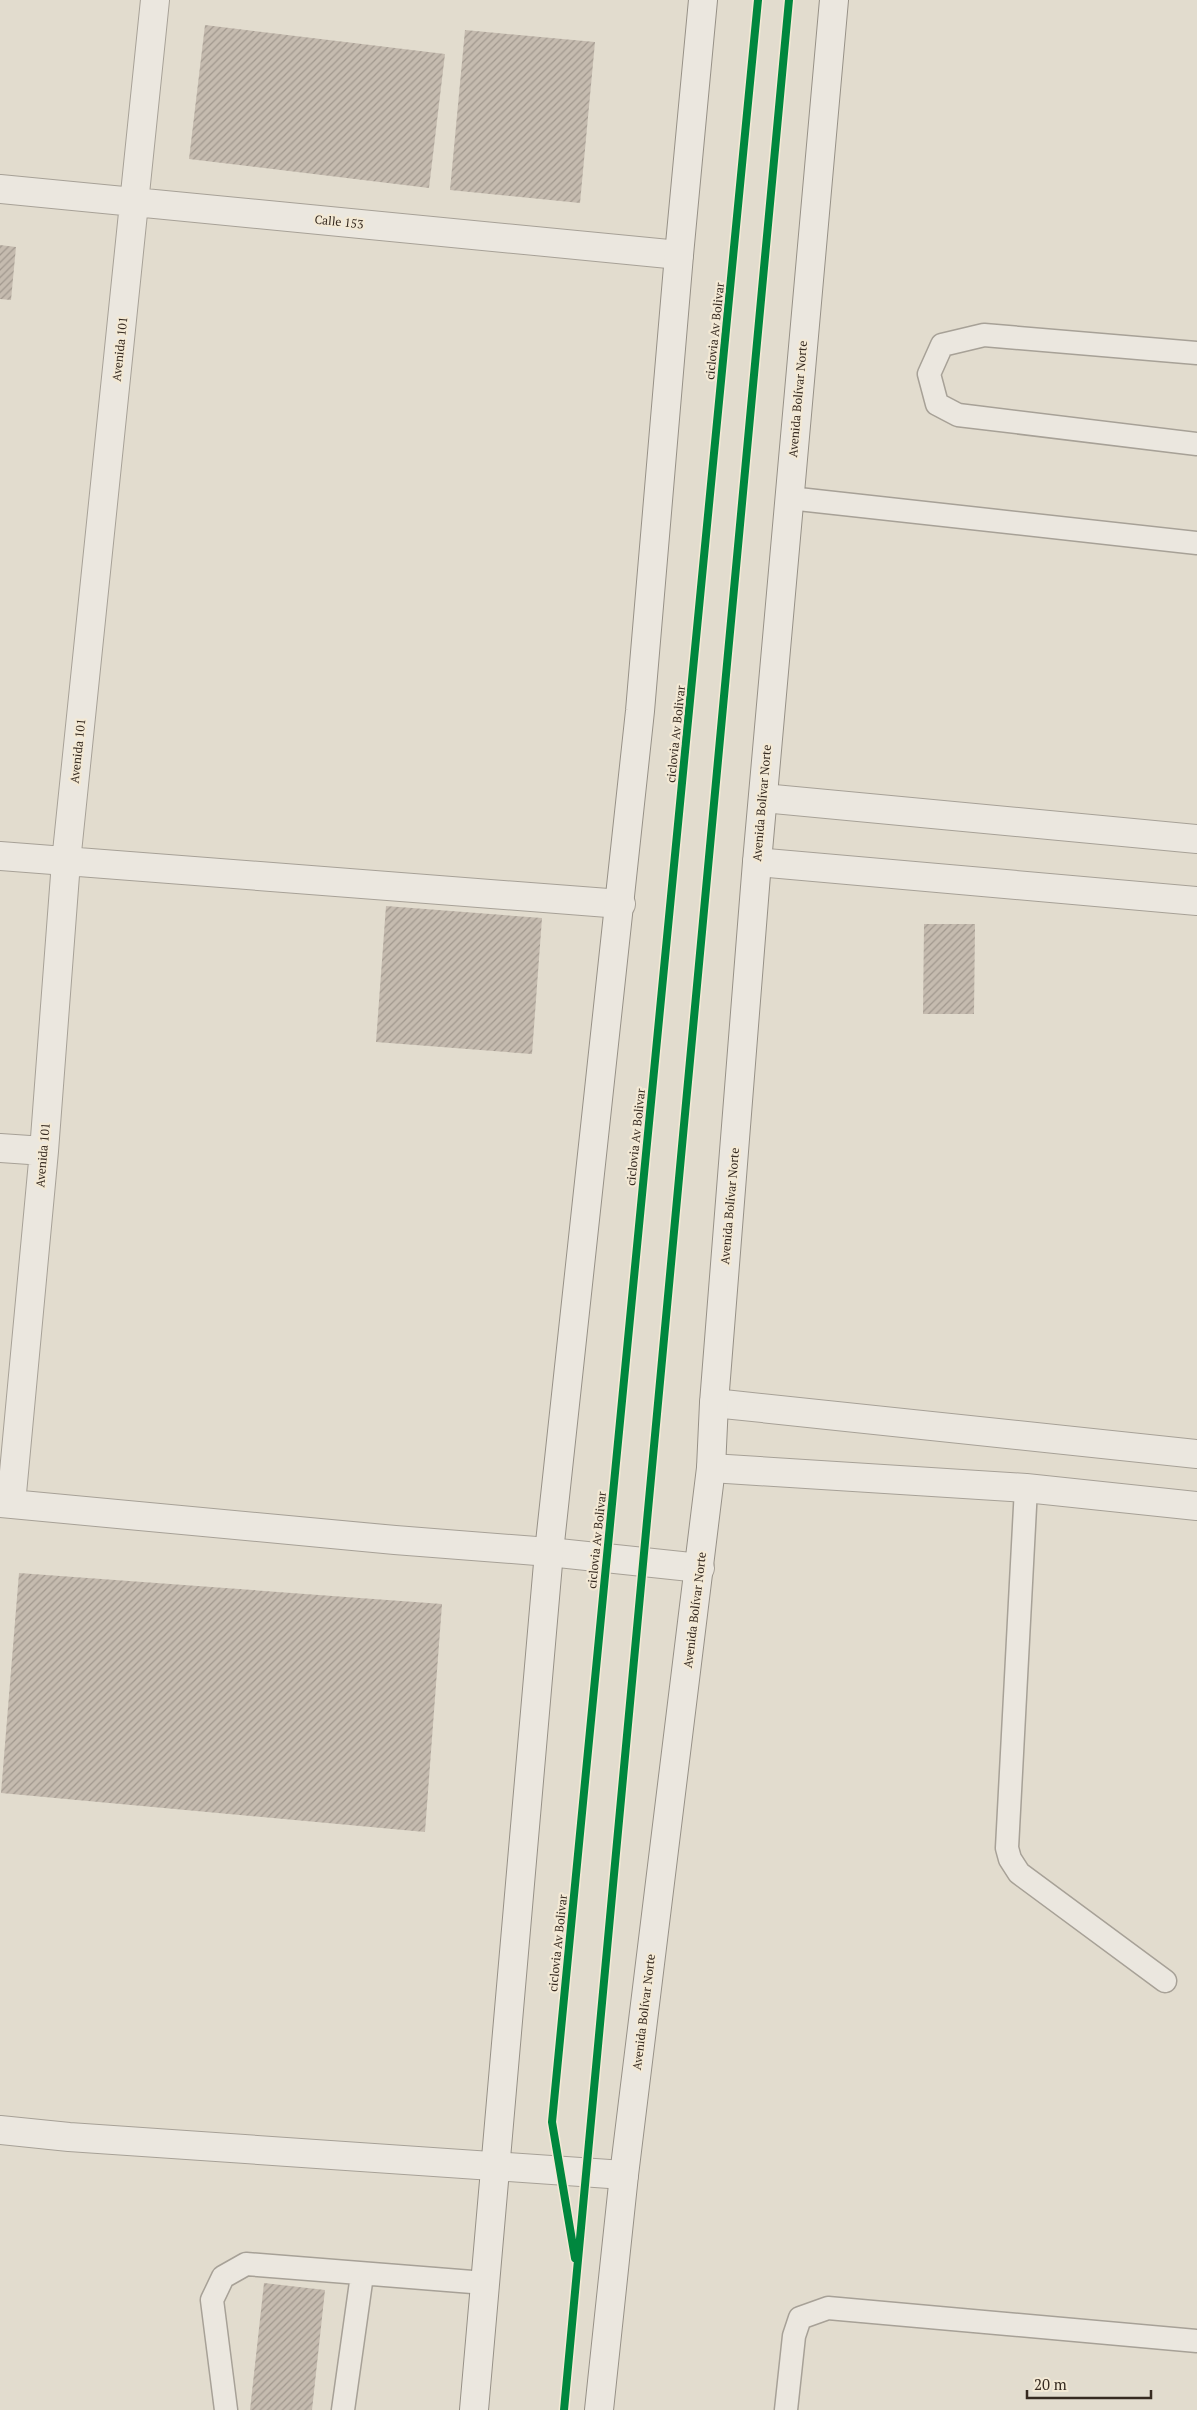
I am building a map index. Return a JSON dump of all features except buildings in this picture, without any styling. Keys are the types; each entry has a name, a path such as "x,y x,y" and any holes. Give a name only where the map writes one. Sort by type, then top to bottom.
{"street":[{"name":"Avenida 101","path":"6,1503 44,1151 66,862 155,0"},
{"path":"474,2410 550,1552 621,904 640,711 679,254 704,0"},
{"name":"Avenida Bolívar Norte","path":"599,2410 624,2175 711,1468 714,1403 757,862 834,0"},
{"name":"Calle 153","path":"0,189 679,254"},
{"path":"763,798 1197,839"},
{"path":"0,856 621,904"},
{"path":"757,862 1197,901"},
{"path":"0,1148 44,1151"},
{"path":"714,1403 1197,1454"},
{"path":"711,1468 1026,1488 1197,1506"},
{"path":"6,1503 385,1540 550,1552 700,1568"},
{"path":"0,2130 69,2137 624,2175"}],"lane":[{"path":"1197,353 984,335 942,345 929,374 937,404 958,415 1197,444"},
{"path":"789,498 1197,544"},
{"path":"1026,1488 1008,1838 1010,1859 1020,1873 1165,1981"},
{"path":"226,2410 212,2300 222,2277 246,2264 362,2275 485,2283"},
{"path":"343,2410 362,2275"},
{"path":"786,2410 794,2336 800,2318 828,2308 1197,2342"}],"cycle path":[{"name":"ciclovia Av Bolivar","path":"575,2258 552,2122 758,0"},
{"path":"564,2410 789,0"}]}
